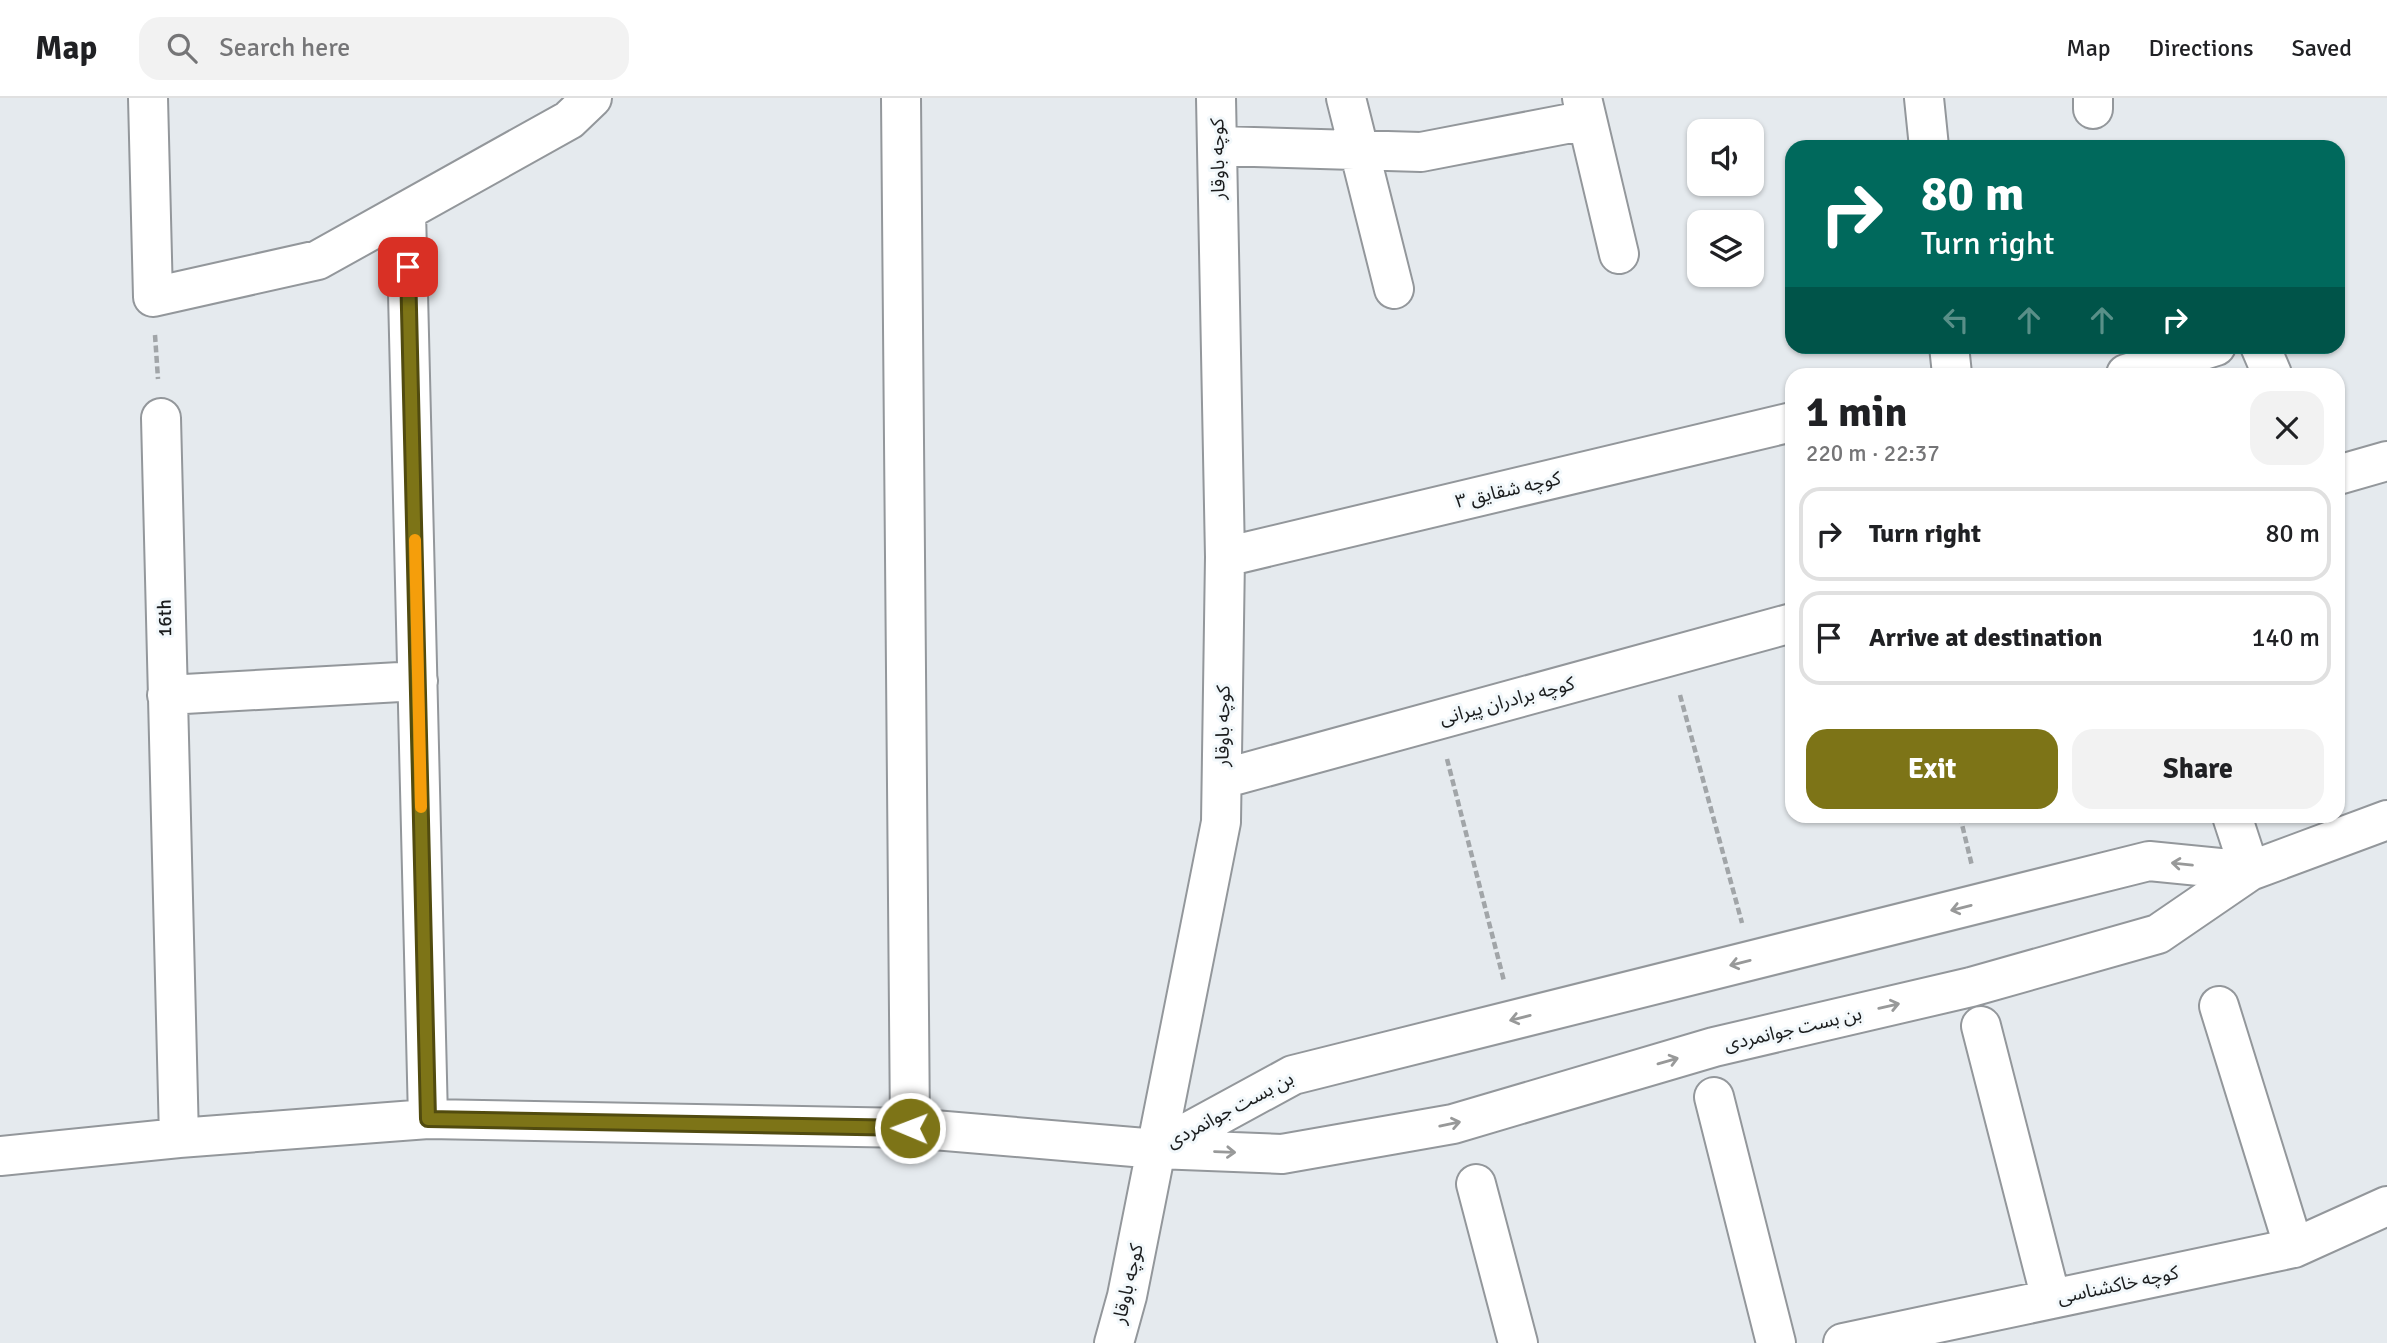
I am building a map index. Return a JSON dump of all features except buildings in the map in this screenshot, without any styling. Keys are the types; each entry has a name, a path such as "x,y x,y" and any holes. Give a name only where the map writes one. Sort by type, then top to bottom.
{"street":[{"path":"148,98 153,297 318,260 569,120 592,98"},
{"path":"901,98 910,1128"},
{"name":"کوچه باوقار","path":"1114,1343 1127,1296 1221,822 1225,557 1216,98"},
{"path":"1346,98 1394,289"},
{"path":"1924,98 1928,140"},
{"path":"1218,146 1421,152 1584,109 1619,254"},
{"path":"406,211 428,1119"},
{"path":"2145,368 2190,354"},
{"name":"16th","path":"161,418 179,1138"},
{"name":"کوچه شقایق ۳","path":"1225,557 1785,424"},
{"path":"2345,473 2387,461"},
{"name":"کوچه برادران پیرانی","path":"1222,779 1785,625"},
{"path":"167,695 418,681"},
{"name":"بن بست جوانمردی","path":"1157,1149 1282,1154 1453,1124 1714,1047 1971,987 2158,934 2250,870 2387,820"},
{"path":"2234,823 2250,870"},
{"name":"بن بست جوانمردی","path":"1157,1149 1293,1075 2149,861 2250,870"},
{"path":"2220,1006 2294,1248"},
{"path":"1982,1026 2051,1299"},
{"path":"1714,1097 1776,1343"},
{"path":"0,1156 179,1138 428,1119 910,1128 1157,1149"},
{"path":"1476,1184 1518,1343"},
{"name":"کوچه خاکشناسی","path":"1843,1343 2294,1248 2387,1206"}],"path":[{"path":"153,297 161,418"},
{"path":"1670,657 1753,960"},
{"path":"1437,721 1514,1020"},
{"path":"1962,823 1981,903"}],"slow traffic":[{"path":"415,540 421,807"}],"route":[{"path":"408,267 428,1119 910,1128"}]}
